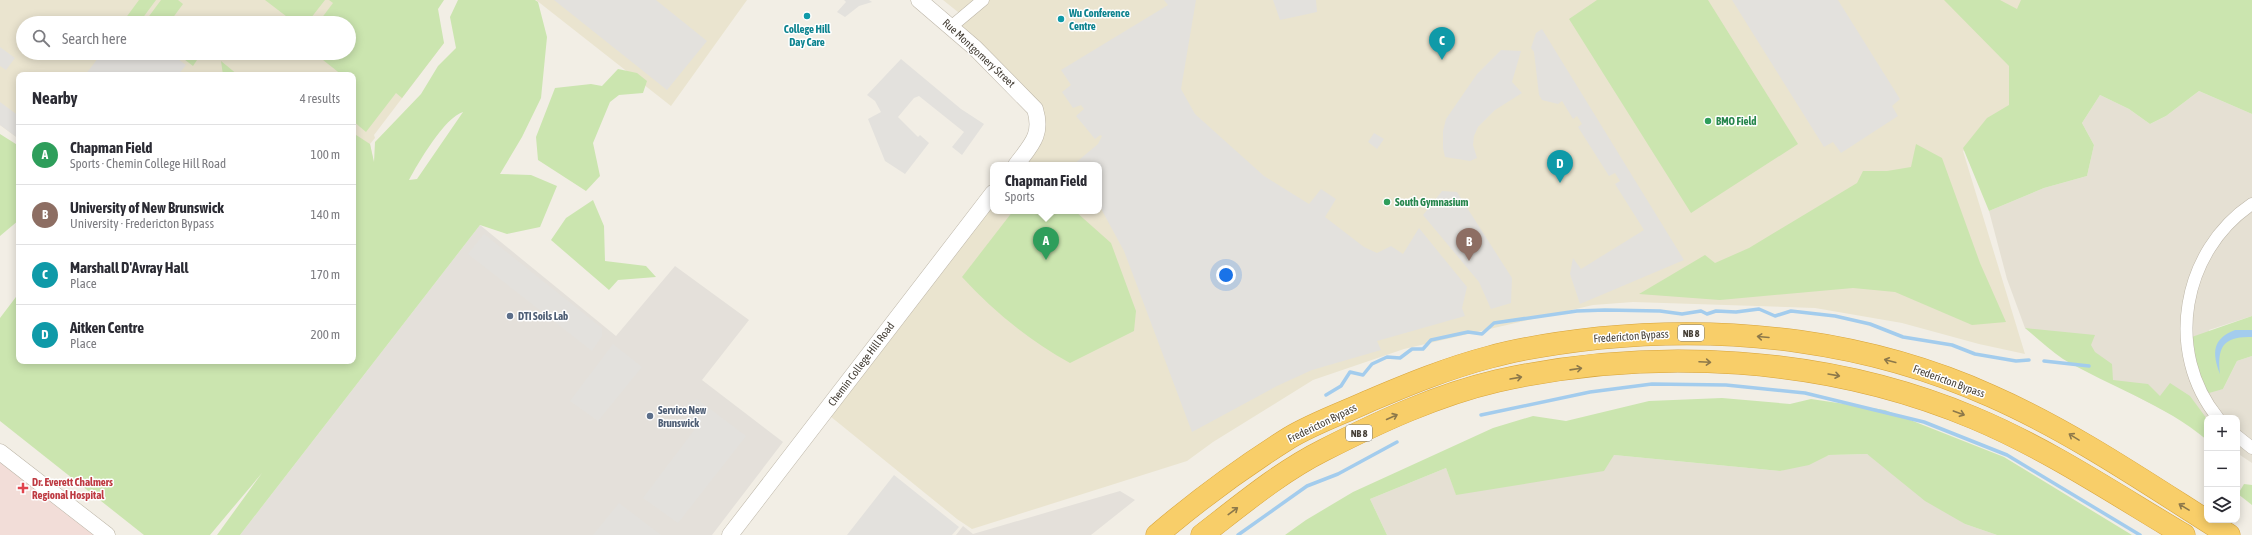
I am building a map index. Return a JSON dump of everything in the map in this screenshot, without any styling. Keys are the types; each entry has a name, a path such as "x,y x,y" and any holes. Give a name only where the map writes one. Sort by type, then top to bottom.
{"highway":[{"name":"Fredericton Bypass","path":"1156,535 1232,476 1292,437 1425,377 1492,356 1559,342 1641,334 1713,333 1785,338 1863,353 1922,370 1989,395 2059,428 2229,535"},
{"name":"NB 8","path":"1202,535 1260,490 1321,451 1394,416 1460,392 1498,381 1602,365 1687,361 1771,366 1838,376 1900,391 1974,418 2045,453 2184,535"}],"street":[{"name":"Rue Montgomery Street","path":"919,0 952,26 1035,109 1039,120 1038,132 1033,143 1018,162"},
{"path":"952,26 983,0"},
{"name":"Chemin College Hill Road","path":"730,535 990,198"},
{"path":"2216,415 2202,395 2193,371 2186,340 2187,305 2198,266 2215,237 2238,213 2252,204"},
{"path":"2240,438 2252,448"},
{"path":"0,452 107,535"}],"shaded area":[{"path":"0,0 428,0 444,43 374,135 375,138 370,144 374,164 356,333 356,72 16,72 16,137 0,125"},
{"path":"536,0 747,0 671,106"},
{"path":"554,0 656,0 707,41 667,90"},
{"path":"844,0 869,0 872,2 859,6 845,17 837,12 846,2"},
{"path":"943,0 2252,0 2252,31 1963,151 2025,354 1979,344 1902,323 1815,308 1633,302 1593,305 1404,349 1313,380 1213,442 1187,461 972,529 957,519 825,412 990,197 990,214 1102,214 1102,162 1018,162 1039,120 952,26 963,16"},
{"path":"1164,0 1196,0 1181,89 1195,114 1264,176 1309,204 1321,189 1336,199 1325,217 1364,247 1377,253 1391,246 1403,254 1419,228 1467,287 1462,308 1465,316 1377,341 1381,350 1312,370 1277,386 1192,432 1124,251 1102,211 1102,162 1077,162 1098,144 1102,136 1100,135 1095,139 1076,116 1084,109 1081,105 1073,108 1062,92 1071,85 1061,70 1168,5"},
{"path":"1273,0 1316,0 1317,12 1280,20"},
{"path":"1732,0 1838,0 1900,99 1892,106 1898,116 1841,153 1833,142 1824,147"},
{"path":"1542,29 1684,260 1580,304 1570,274 1573,258 1581,269 1644,230 1615,184 1620,181 1615,173 1609,176 1578,127 1582,124 1577,116 1573,119 1562,101 1558,104 1542,100 1539,95 1534,52 1531,48 1536,33"},
{"path":"0,47 15,58 6,70 0,66"},
{"path":"1501,50 1521,51 1512,82 1522,93 1495,110 1478,127 1474,136 1473,145 1477,158 1470,161 1445,157 1443,148 1443,131 1446,119 1477,74"},
{"path":"901,59 961,109 984,124 962,155 952,147 964,132 919,96 914,98 898,117 918,137 920,135 929,143 905,174 885,161 868,119 881,112 875,101 867,95"},
{"path":"97,60 179,60 186,65 180,72 87,72"},
{"path":"2199,91 2252,114 2252,316 2209,330 2223,389 2237,361 2252,356 2252,463 2240,455 2240,415 2204,415 2204,431 2063,358 2025,328 2007,279 1989,211 2044,188 2087,176 2094,145 2082,123 2100,95 2129,109 2150,124 2166,116"},
{"path":"0,102 16,114 16,137 0,125"},
{"path":"1374,133 1384,139 1377,149 1368,142"},
{"path":"1442,191 1457,192 1512,278 1511,303 1491,309 1479,282 1423,215"},
{"path":"480,225 616,336 675,266 749,320 702,380 783,442 712,535 240,535"},
{"path":"484,234 602,328 602,336 592,351 468,254"},
{"path":"613,344 642,367 598,421 570,401"},
{"path":"697,399 746,436 678,523 643,498 695,429 695,425 682,411 689,402"},
{"name":"Dr. Everett Chalmers Regional Hospital","path":"0,452 107,535 0,535"},
{"path":"1867,454 1965,524 1997,535 1387,535 1370,499 1446,468 1456,494 1614,455 1780,471 1829,455"},
{"path":"894,475 959,527 952,535 847,535"},
{"path":"1120,491 1135,500 1091,535 956,535 963,526 973,534"},
{"path":"619,503 661,535 593,535"}],"green space":[{"path":"139,0 156,0 144,16 127,16"},
{"path":"161,0 178,0 183,4 174,16 149,16"},
{"path":"265,0 325,0 312,16 286,16"},
{"path":"329,0 444,0 438,9 444,43 402,98 396,93 366,132 356,124 356,72 338,72 323,60 356,60 356,16 323,16 333,3"},
{"path":"458,0 535,0 538,2 547,37 541,98 522,137 500,174 531,175 557,186 540,227 507,234 480,225 240,535 217,535 262,473 210,535 144,535 0,421 0,318 16,297 16,364 356,364 356,135 370,144 374,162 375,142 421,94 438,66 456,48 450,17","holes":["463,112 417,179 409,180 440,131 448,122"]},
{"name":"BMO Field","path":"1597,0 1708,0 1798,144 1691,213 1569,19"},
{"path":"1944,0 2000,0 2017,9 2021,0 2252,0 2252,114 2199,91 2166,116 2150,124 2129,109 2100,95 2082,123 2094,145 2087,176 2044,188 1989,211 1963,148 1987,118 2009,105 2009,66"},
{"path":"185,60 197,60 193,66"},
{"path":"221,61 234,72 223,72"},
{"path":"618,69 637,73 647,81 643,93 619,95 610,102 593,143 600,176 586,191 538,160 536,137 555,88 591,84 602,86"},
{"path":"0,134 16,144 16,223 0,236"},
{"path":"1916,144 1942,158 1980,263 2006,322 1972,325 1895,292 1853,288 1720,300 1639,294 1705,255 1715,263 1749,248 1857,183 1863,171 1887,171 1911,167"},
{"path":"593,200 604,226 605,261 646,266 656,277 618,280 609,290 551,240 566,218"},
{"path":"1011,214 1078,214 1111,243 1136,311 1134,331 1070,363 1026,335 986,302 962,277"},
{"path":"2252,316 2252,356 2237,361 2223,389 2202,395 2186,339"},
{"path":"2025,328 2095,335 2091,345 2095,352 2112,364 2113,380 2148,384 2160,396 2170,383 2190,396 2204,415 2204,438 2173,416 2081,369 2063,359"},
{"path":"1722,398 1790,404 1811,399 1885,410 2004,457 2132,535 1997,535 1965,524 1925,501 1867,454 1829,455 1809,465 1780,471 1614,455 1604,471 1456,495 1446,468 1370,499 1387,535 1285,535 1306,520 1353,492 1493,428 1533,416 1566,421 1649,401"},
{"path":"2244,484 2252,485 2252,505 2240,496 2240,491"}],"water":[{"path":"2235,330 2252,330 2252,337 2234,339 2228,341 2224,345 2221,350 2220,357 2220,374 2215,353 2218,342 2227,334"}],"waterway":[{"path":"1326,395 1341,386 1350,372 1363,375 1372,364 1387,357 1400,358 1412,349 1423,349 1431,340 1468,332 1482,334 1494,323 1577,311 1660,311 1682,314 1701,311 1707,314 1716,311 1736,312 1759,309 1775,316 1791,311 1835,316 1870,324 1903,337 1952,345 1975,354 2016,361 2029,360"},
{"path":"2044,361 2089,366"},
{"path":"1481,415 1590,392 1652,384 1726,385 1805,393 1924,422 2007,455 2140,535"},
{"path":"1238,535 1307,486 1338,474 1397,442"}],"place":[{"name":"College Hill Day Care","path":"807,16"},
{"name":"Wu Conference Centre","path":"1061,19"},
{"name":"Marshall D'Avray Hall","path":"1442,60"},
{"name":"BMO Field","path":"1708,121"},
{"name":"Aitken Centre","path":"1560,183"},
{"name":"South Gymnasium","path":"1387,202"},
{"name":"Chapman Field","path":"1046,260"},
{"name":"University of New Brunswick","path":"1469,261"},
{"name":"DTI Soils Lab","path":"510,316"},
{"name":"Service New Brunswick","path":"650,416"},
{"name":"Dr. Everett Chalmers Regional Hospital","path":"23,488"}]}
